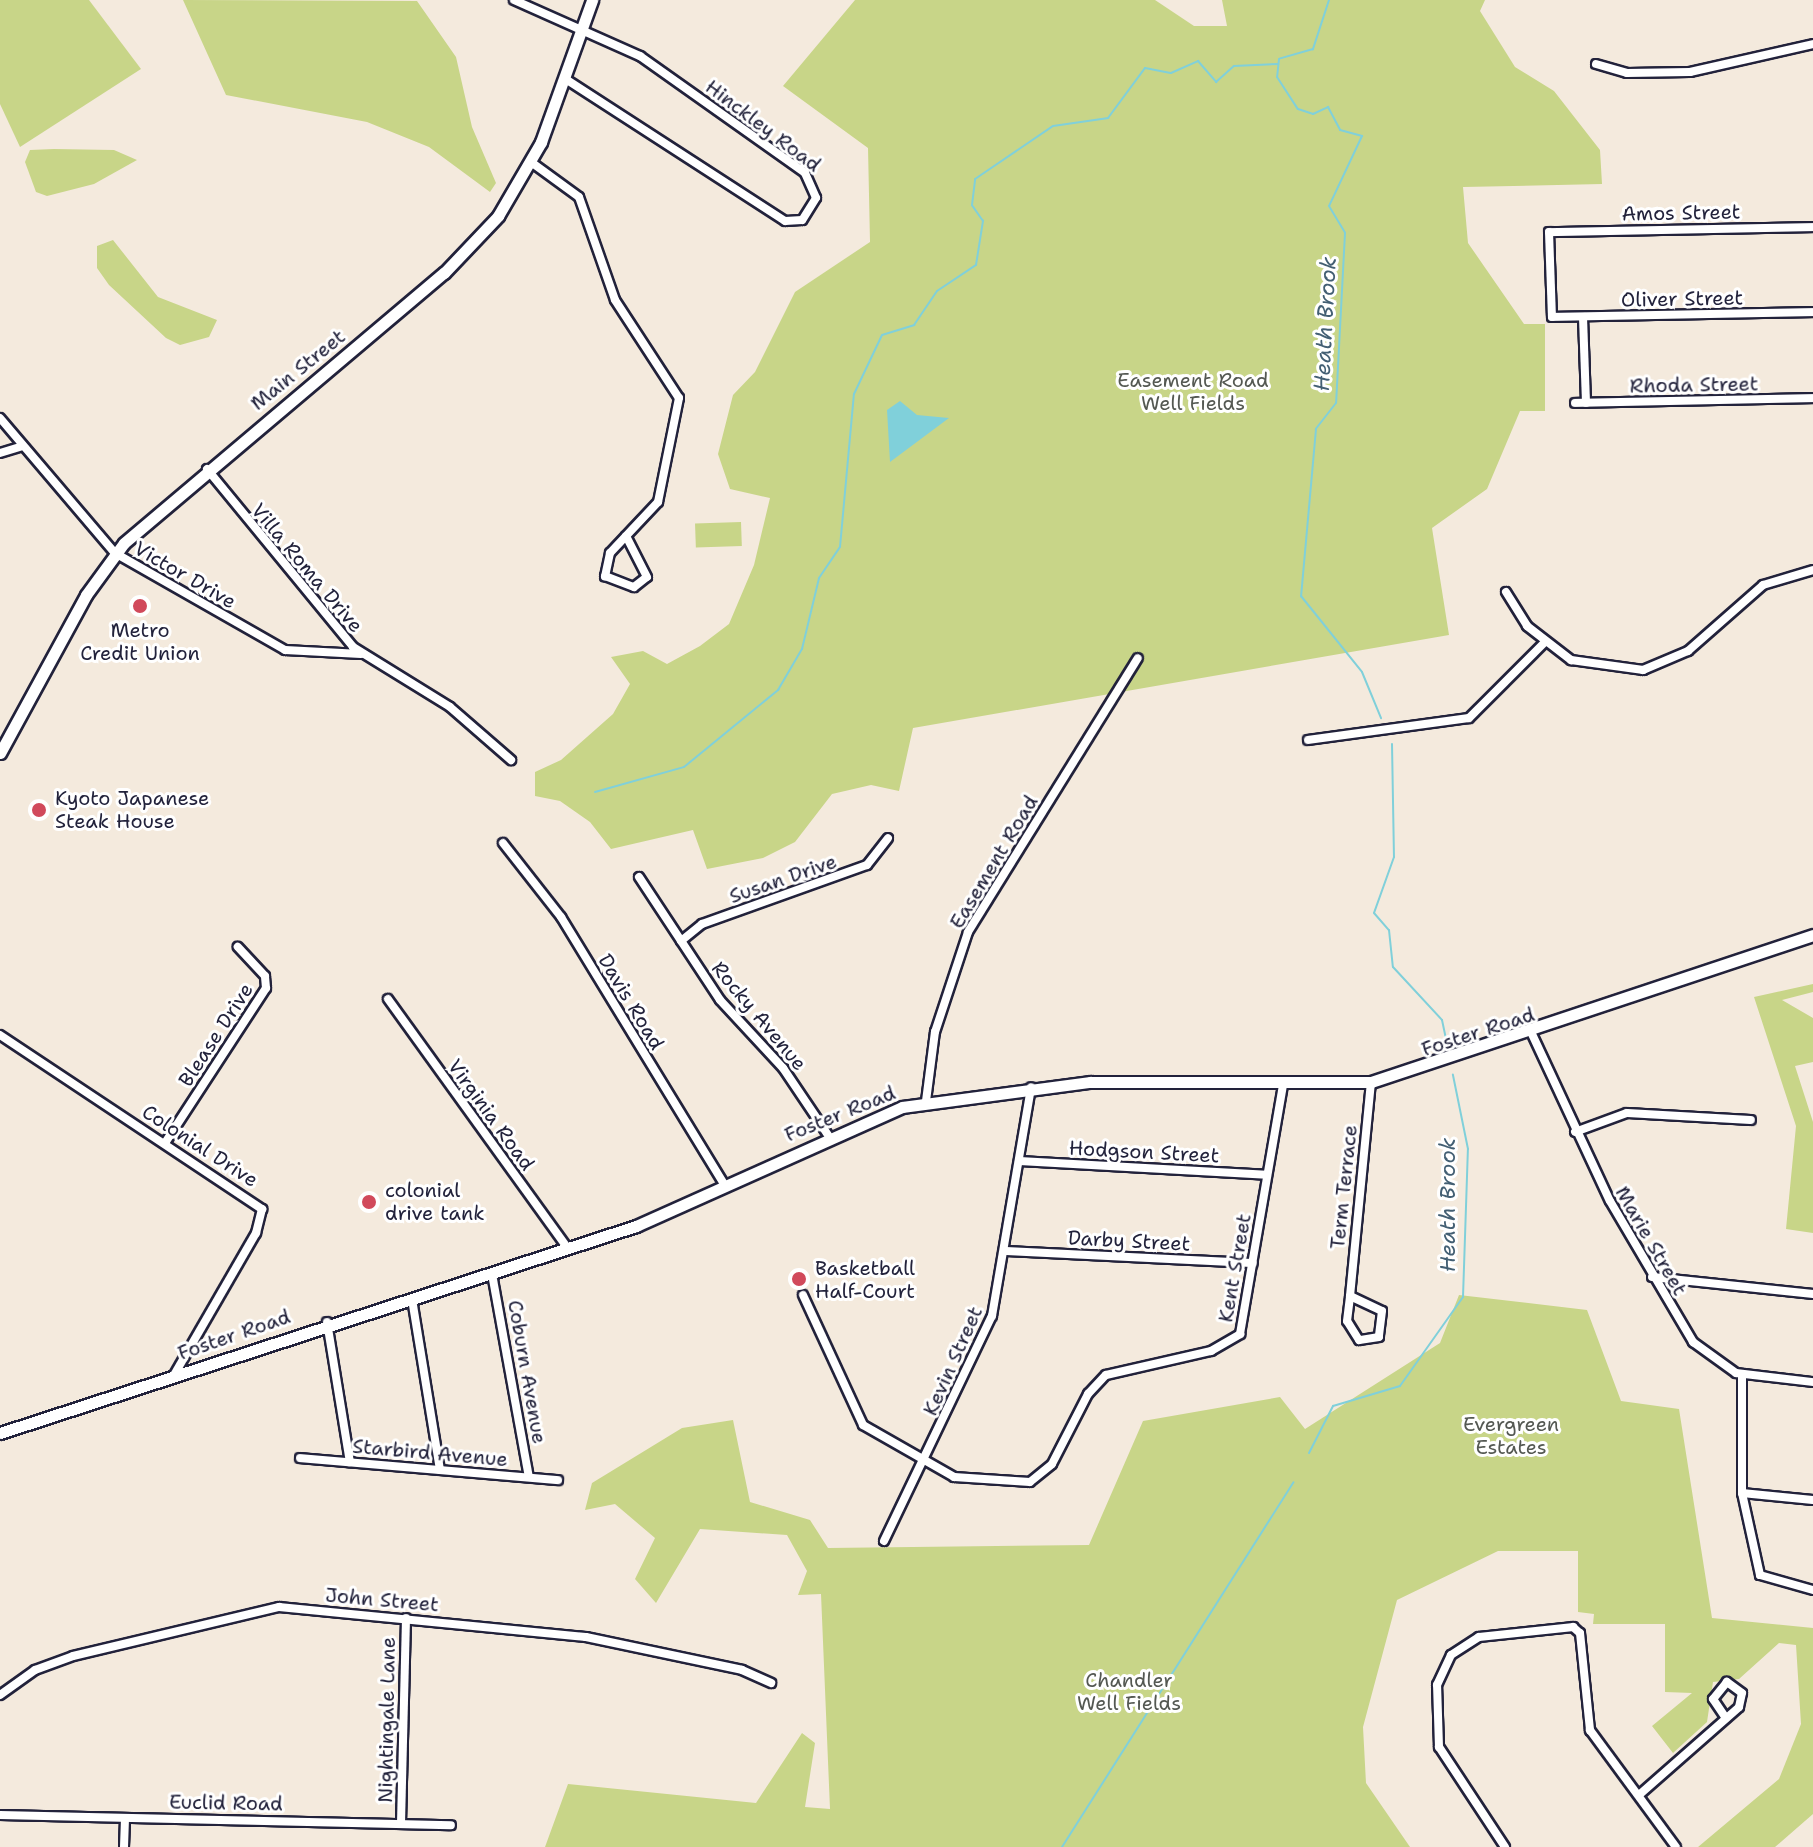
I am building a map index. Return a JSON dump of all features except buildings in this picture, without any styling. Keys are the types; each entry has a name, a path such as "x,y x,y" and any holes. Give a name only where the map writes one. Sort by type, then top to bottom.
{"street":[{"path":"514,0 583,26"},
{"name":"Main Street","path":"0,753 115,553 207,469 461,259 531,162 592,0"},
{"name":"Hinckley Road","path":"564,78 785,221 802,220 816,198 813,181 787,160 640,56 583,26"},
{"path":"1596,64 1627,73 1690,72 1813,44"},
{"path":"531,162 579,197 615,300 679,398 658,502 626,536 610,553 605,576 634,587 647,577 626,536"},
{"name":"Amos Street","path":"1552,317 1549,232 1813,227"},
{"name":"Oliver Street","path":"1552,317 1813,312"},
{"path":"1583,317 1586,403"},
{"name":"Rhoda Street","path":"1575,403 1813,398"},
{"name":"Victor Drive","path":"0,418 115,553 285,650 361,654"},
{"path":"0,453 23,446"},
{"name":"Villa Roma Drive","path":"207,469 361,654 450,707 511,760"},
{"path":"1506,592 1545,642 1596,669 1655,668 1688,651 1763,585 1813,570"},
{"path":"1308,740 1469,718 1545,642"},
{"name":"Easement Road","path":"926,1101 935,1032 968,932 1138,658"},
{"name":"Susan Drive","path":"681,941 702,924 867,865 888,838"},
{"name":"Davis Road","path":"503,843 561,917 724,1184"},
{"name":"Rocky Avenue","path":"639,877 681,941 828,1135"},
{"name":"Foster Road","path":"0,1433 327,1322 412,1299 568,1249 724,1184 828,1135 926,1101 1031,1087 1283,1086 1371,1082 1532,1034 1813,935"},
{"name":"Blease Drive","path":"165,1143 266,988 265,976 238,947"},
{"name":"Virginia Road","path":"388,999 568,1249"},
{"name":"Marie Street","path":"1532,1034 1575,1132 1652,1277 1693,1342 1742,1374 1813,1382"},
{"name":"Colonial Drive","path":"0,1035 258,1203 263,1215 174,1375"},
{"name":"Term Terrace","path":"1350,1296 1382,1311 1379,1337 1363,1341 1350,1332 1350,1296 1371,1082"},
{"name":"Kent Street","path":"803,1295 851,1412 923,1463 998,1484 1041,1475 1106,1375 1233,1341 1243,1326 1283,1086"},
{"name":"Kevin Street","path":"884,1541 984,1340 1005,1251 1031,1087"},
{"path":"1575,1132 1627,1113 1751,1120"},
{"name":"Hodgson Street","path":"1019,1161 1267,1175"},
{"name":"Darby Street","path":"1005,1251 1253,1263"},
{"name":"Coburn Avenue","path":"492,1274 529,1477"},
{"path":"1652,1277 1813,1294"},
{"path":"412,1299 440,1470"},
{"path":"327,1322 350,1462"},
{"path":"1742,1374 1742,1493 1760,1575 1813,1590"},
{"name":"Starbird Avenue","path":"300,1458 558,1480"},
{"path":"1742,1493 1813,1500"},
{"name":"John Street","path":"0,1695 73,1656 252,1610 406,1618 586,1637 771,1683"},
{"name":"Nightingale Lane","path":"401,1823 406,1618"},
{"path":"1505,1847 1439,1747 1437,1685 1451,1655 1479,1637 1577,1628 1586,1718 1676,1847"},
{"path":"1639,1795 1726,1718"},
{"name":"Euclid Road","path":"0,1815 451,1825"},
{"path":"124,1847 125,1818"}],"green space":[{"path":"0,0 89,0 141,69 20,147 0,104"},
{"path":"183,0 417,1 456,57 472,127 496,183 490,192 429,147 367,122 226,95"},
{"name":"Easement Road Well Fields","path":"855,0 1155,0 1194,26 1227,26 1222,0 1485,0 1480,11 1515,67 1554,91 1600,150 1602,184 1463,187 1468,243 1524,324 1545,324 1545,411 1520,411 1487,489 1432,528 1449,635 913,728 899,791 871,785 832,794 795,842 763,858 707,869 693,830 611,849 590,822 560,801 535,796 535,772 561,760 613,714 630,684 611,657 643,651 667,664 700,646 729,624 754,565 770,498 730,489 718,454 733,395 755,372 795,292 870,242 868,148 783,86"},
{"path":"30,150 114,150 137,160 94,184 47,196 36,192 25,162"},
{"path":"113,240 158,297 217,320 209,337 180,345 166,338 109,285 97,268 97,246"},
{"path":"741,522 742,546 696,548 695,524"},
{"path":"1813,984 1813,992 1782,1000 1813,1018 1813,1062 1795,1066 1813,1122 1813,1233 1786,1229 1796,1126 1754,997"},
{"name":"Chandler Well Fields","path":"1459,1295 1587,1310 1621,1401 1679,1409 1712,1618 1813,1628 1813,1814 1775,1847 1698,1847 1779,1779 1801,1724 1796,1645 1779,1643 1739,1679 1713,1682 1707,1722 1673,1753 1652,1726 1692,1693 1665,1692 1665,1624 1593,1624 1594,1614 1578,1612 1578,1551 1498,1551 1397,1600 1363,1727 1366,1783 1410,1847 545,1847 568,1784 756,1803 802,1733 815,1743 805,1807 830,1809 821,1594 798,1595 807,1571 787,1535 700,1529 656,1603 635,1579 655,1538 615,1504 585,1510 592,1483 682,1428 733,1420 750,1502 810,1520 828,1548 1089,1545 1143,1421 1280,1397 1305,1429 1440,1343"}],"water":[{"path":"900,401 917,415 949,418 890,462 887,410"}],"waterway":[{"name":"Heath Brook","path":"1329,0 1313,49 1279,59 1277,77 1298,109 1313,114 1328,107 1340,130 1362,136 1329,206 1345,233 1336,403 1316,429 1301,596 1362,672 1381,718"},
{"path":"595,792 684,767 778,690 802,649 819,578 840,547 854,394 882,335 914,325 937,291 976,265 983,221 972,205 975,179 1053,126 1108,118 1145,68 1171,73 1198,61 1216,82 1234,66 1278,64"},
{"name":"Heath Brook","path":"1392,744 1394,857 1374,913 1389,930 1393,967 1442,1020 1447,1043"},
{"name":"Heath Brook","path":"1309,1453 1333,1406 1400,1386 1463,1297 1468,1149 1453,1075"},
{"name":"Heath Brook","path":"1062,1847 1294,1482"}],"place":[{"name":"Metro Credit Union","path":"140,606"},
{"name":"Kyoto Japanese Steak House","path":"39,810"},
{"name":"colonial drive tank","path":"369,1202"},
{"name":"Basketball Half-Court","path":"799,1279"}],"park label":[{"name":"Evergreen Estates","path":"1511,1436"}]}
